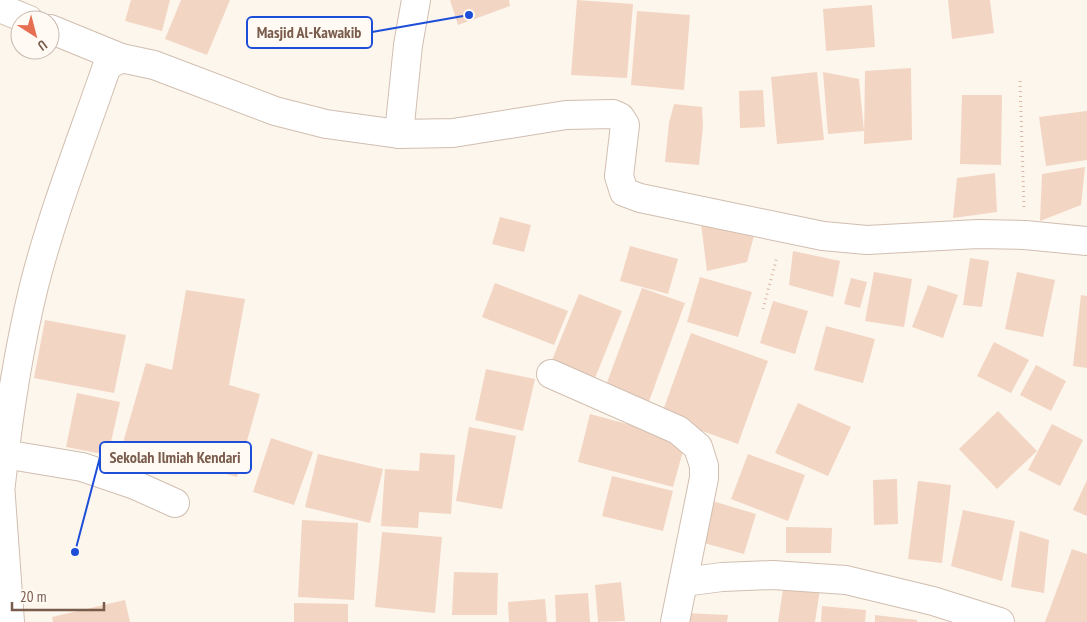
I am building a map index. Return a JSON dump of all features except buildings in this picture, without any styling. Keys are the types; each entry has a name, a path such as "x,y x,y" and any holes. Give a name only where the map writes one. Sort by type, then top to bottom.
{"street":[{"path":"399,134 408,45 416,0"},
{"path":"60,32 121,58 154,65 275,111 326,124 399,134 454,133 566,115 614,114 620,117 625,125 619,176 624,192 640,198 784,230 868,240 978,234 1025,235 1087,241"},
{"path":"10,622 0,484 22,339 34,284 61,198 107,66 121,58"},
{"path":"551,374 678,430 698,447 704,466 704,478 675,622"},
{"path":"4,454 82,467 135,485 176,503"},
{"path":"684,582 722,577 773,575 846,580 933,601 1000,622"}],"path":[{"path":"1020,81 1025,235"},
{"path":"763,309 784,230"}],"place":[{"name":"Masjid Al-Kawakib","path":"469,15"},
{"name":"Sekolah Ilmiah Kendari","path":"75,552"}]}
